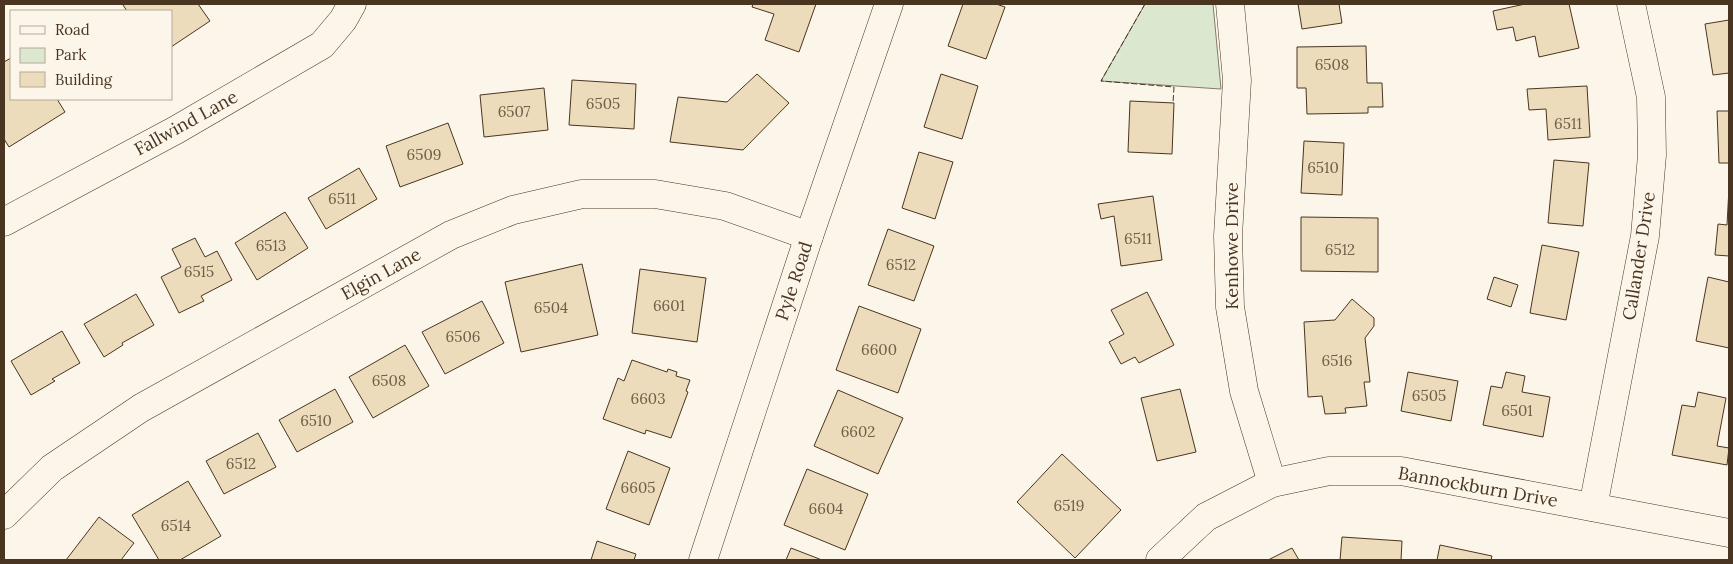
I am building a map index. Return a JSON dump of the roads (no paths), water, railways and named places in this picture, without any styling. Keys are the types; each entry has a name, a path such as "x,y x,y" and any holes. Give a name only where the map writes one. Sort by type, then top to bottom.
{"street":[{"name":"Fallwind Lane","path":"4,222 176,130 322,45 343,20 352,4"},
{"name":"Pyle Road","path":"703,560 809,236 889,4"},
{"name":"Kenhowe Drive","path":"1230,4 1238,80 1228,236 1230,307 1244,391 1272,483"},
{"name":"Callander Drive","path":"1594,507 1645,236 1652,155 1651,97 1631,4"},
{"name":"Elgin Lane","path":"4,515 52,468 140,408 450,235 513,210 582,194 655,194 725,206 809,236"},
{"name":"Bannockburn Drive","path":"1160,560 1206,517 1272,483 1329,471 1401,471 1729,533"}]}
